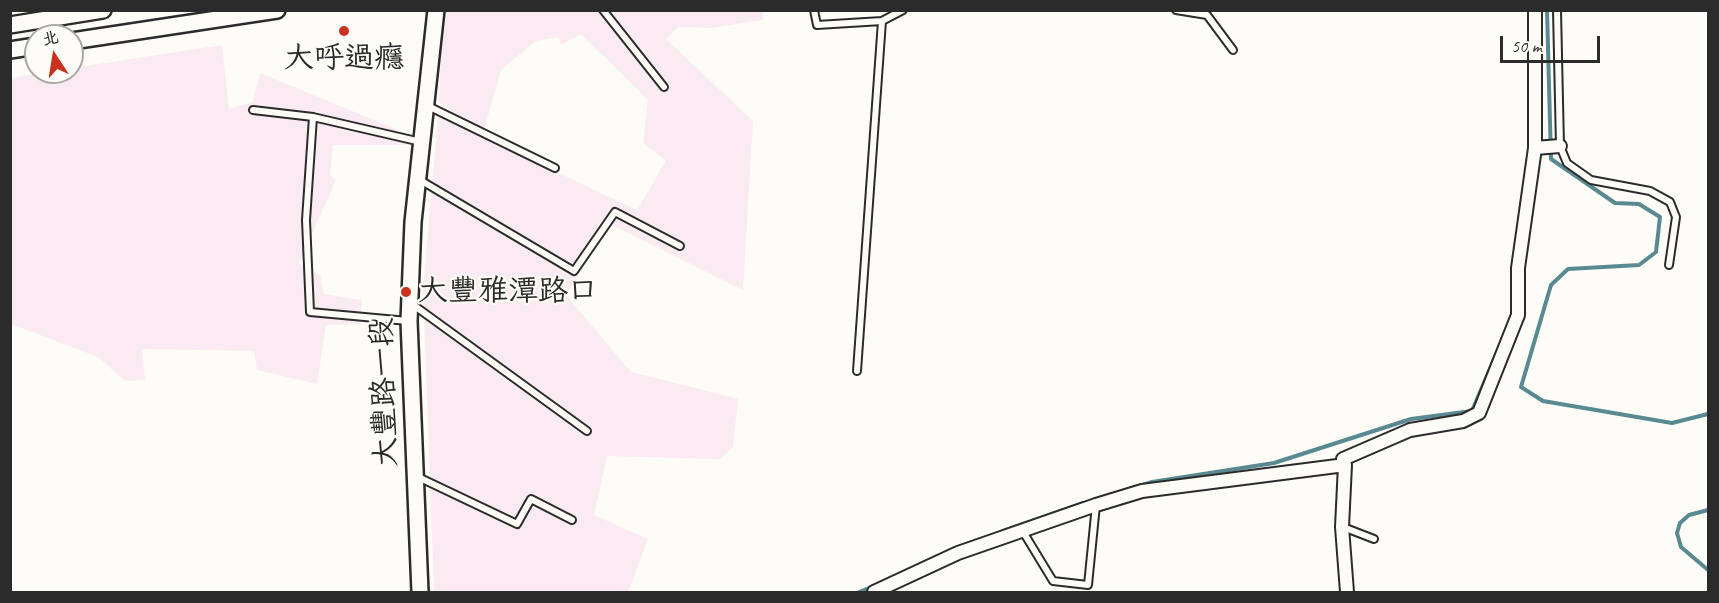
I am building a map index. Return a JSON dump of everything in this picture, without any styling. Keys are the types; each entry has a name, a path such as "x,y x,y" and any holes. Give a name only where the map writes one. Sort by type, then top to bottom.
{"street":[{"path":"10,25 103,10"},
{"name":"大豐路一段","path":"420,592 409,321 417,178 436,10"},
{"path":"1347,592 1342,527 1345,465 1343,459 1410,430 1463,421 1479,413 1518,315 1518,268 1535,148 1535,10"},
{"path":"84,39 274,11"},
{"path":"1535,148 1560,146"},
{"path":"874,592 958,553 1142,491 1345,465"}],"lane":[{"path":"603,10 664,87"},
{"path":"814,10 817,25 882,21 903,10"},
{"path":"1176,10 1207,15 1233,50"},
{"path":"1557,10 1560,146 1567,163 1591,180 1650,191 1670,202 1676,218 1670,265"},
{"path":"857,371 882,21"},
{"path":"425,104 555,168"},
{"path":"253,110 313,117 421,142"},
{"path":"313,117 306,220 310,312 409,321"},
{"path":"417,178 574,271 615,212 680,246"},
{"path":"410,302 587,431"},
{"path":"415,476 517,524 531,499 572,520"},
{"path":"1022,530 1053,581 1088,585 1096,505"},
{"path":"1342,527 1374,539"}],"shaded area":[{"path":"443,11 763,11 763,20 711,28 679,27 666,39 753,121 743,290 611,224 566,295 631,372 738,399 733,447 720,459 607,456 594,515 648,539 628,592 434,592 423,289 438,116 637,210 666,161 643,143 648,100 581,34 561,45 559,37 536,41 501,70 483,133 439,102"},
{"path":"222,45 229,109 253,102 260,73 413,136 412,145 333,145 330,175 336,180 299,263 320,275 324,294 362,300 360,324 326,325 317,384 257,370 254,351 142,349 145,380 125,381 98,357 11,324 10,78 24,76 24,84 84,84 84,66"}],"waterway":[{"path":"1547,10 1551,159 1615,203 1639,204 1660,217 1656,252 1639,265 1568,269 1551,285 1521,387 1543,401 1672,423 1708,414"},
{"path":"1136,487 1152,482 1274,463 1411,419 1472,411 1497,352"},
{"path":"1003,531 1083,503"},
{"path":"1708,510 1689,515 1680,523 1677,533 1681,547 1708,570"},
{"path":"859,592 874,586"}],"place":[{"name":"大呼過癮","path":"344,31"},
{"name":"大豐雅潭路口","path":"406,292"}]}
